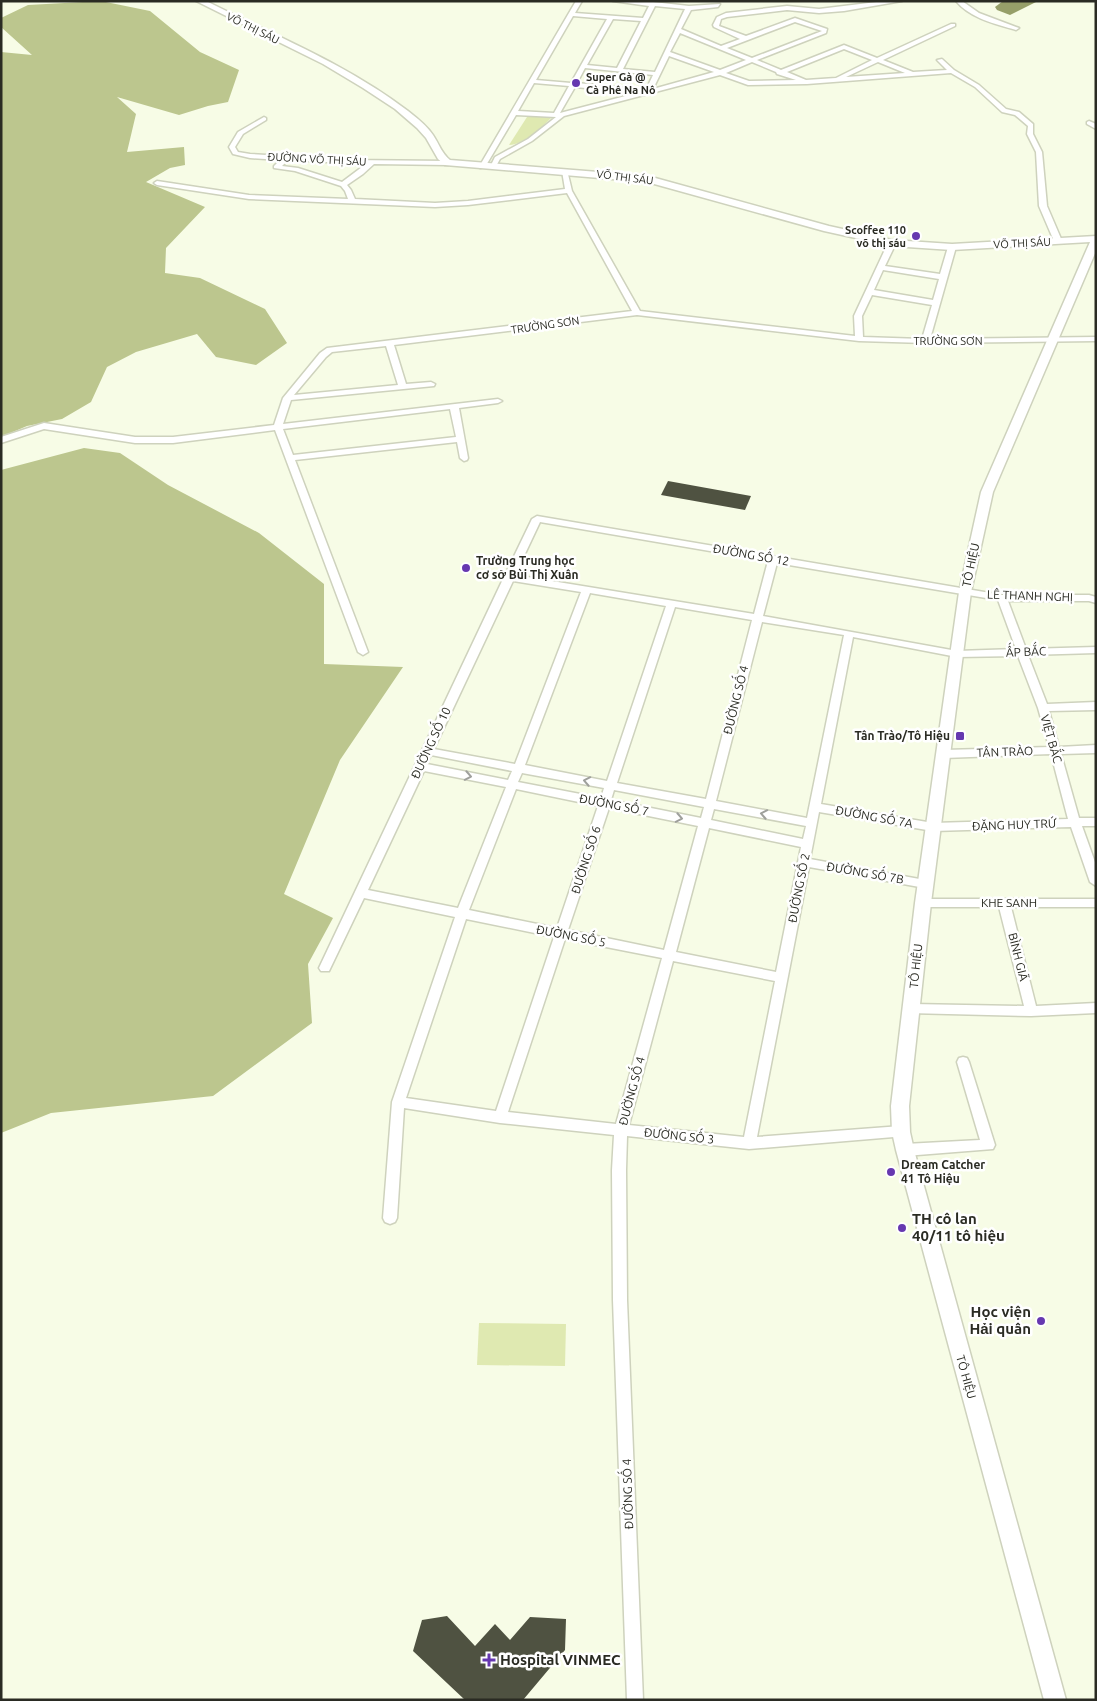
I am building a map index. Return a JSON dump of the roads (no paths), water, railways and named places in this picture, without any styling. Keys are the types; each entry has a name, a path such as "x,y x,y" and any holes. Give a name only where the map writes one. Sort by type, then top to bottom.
{"street":[{"name":"VÕ THỊ SÁU","path":"200,1 308,53 364,85 420,126 435,144 440,156 448,163 482,167 631,176 658,181 826,229 892,242 952,247 1096,239"},
{"path":"482,167 579,1"},
{"path":"616,1 689,8 718,5"},
{"path":"744,38 717,27 716,24 719,18 726,14 779,8 826,10 899,1"},
{"path":"959,1 964,7 983,17 1016,28"},
{"path":"619,70 653,4"},
{"path":"648,92 689,8"},
{"path":"570,14 645,20"},
{"path":"492,167 497,158 530,140 559,115 582,66 611,17"},
{"path":"514,112 559,115 648,92 754,60 825,30 796,20 723,47"},
{"path":"833,81 953,25"},
{"path":"678,30 807,82"},
{"path":"750,83 842,47 878,59 913,74"},
{"path":"667,53 750,83 833,81 952,71"},
{"path":"940,60 952,71 977,86 1004,111 1023,117 1031,125 1030,134 1040,152 1041,188 1046,216 1058,241"},
{"path":"582,66 657,74"},
{"path":"532,81 648,92"},
{"name":"ĐƯỜNG VÕ THỊ SÁU","path":"264,119 240,133 232,147 235,153 250,156 372,162 448,163"},
{"path":"288,157 276,167 296,170 343,185 348,190 352,202"},
{"path":"343,185 361,173 372,162"},
{"path":"565,171 569,191 636,313"},
{"path":"157,183 249,197 450,204 569,191"},
{"name":"TÔ HIỆU","path":"1055,1700 905,1150 901,1132 901,1083 912,1009 922,903 965,592 987,492 1096,239"},
{"path":"859,338 858,316 892,242"},
{"path":"925,341 952,247"},
{"path":"880,267 943,277"},
{"path":"869,292 936,303"},
{"name":"TRƯỜNG SƠN","path":"278,428 280,412 287,398 326,352 336,348 499,331 636,313 859,338 925,341 1096,339"},
{"path":"389,343 403,386"},
{"path":"287,398 431,384"},
{"path":"1,440 44,426 153,442 498,401"},
{"path":"454,406 464,458"},
{"path":"278,428 362,652"},
{"path":"290,458 460,439"},
{"name":"ĐƯỜNG SỐ 12","path":"537,519 965,592"},
{"name":"ĐƯỜNG SỐ 10","path":"325,968 537,519"},
{"name":"ĐƯỜNG SỐ 4","path":"635,1700 620,1300 619,1170 621,1130 710,804 773,559"},
{"name":"ẤP BẮC","path":"509,577 757,618 956,654 1096,650"},
{"path":"390,1218 398,1102 462,914 587,590"},
{"name":"LÊ THANH NGHỊ","path":"965,592 1002,598 1089,598 1096,600"},
{"name":"VIỆT BẮC","path":"1002,598 1043,708 1075,824 1096,882"},
{"name":"ĐƯỜNG SỐ 6","path":"500,1117 671,604"},
{"name":"ĐƯỜNG SỐ 2","path":"749,1143 849,634"},
{"path":"1043,708 1096,706"},
{"name":"TÂN TRÀO","path":"944,754 1096,749"},
{"name":"ĐƯỜNG SỐ 7","path":"427,750 812,823"},
{"name":"ĐƯỜNG SỐ 7","path":"420,766 808,844"},
{"name":"ĐƯỜNG SỐ 7A","path":"816,806 933,827"},
{"name":"ĐẶNG HUY TRỨ","path":"933,827 1096,822"},
{"name":"ĐƯỜNG SỐ 7B","path":"804,862 925,884"},
{"name":"ĐƯỜNG SỐ 5","path":"360,893 782,978"},
{"name":"KHE SANH","path":"922,903 1096,903"},
{"name":"BÌNH GIÃ","path":"1004,903 1032,1011"},
{"path":"912,1009 1032,1011 1096,1008"},
{"path":"905,1150 988,1145 963,1062"},
{"name":"ĐƯỜNG SỐ 3","path":"398,1102 500,1117 749,1143 901,1132"}],"place":[{"name":"Super Gà @ Cà Phê Na Nô","path":"576,83"},
{"name":"Scoffee 110 võ thị sáu","path":"916,236"},
{"name":"Trường Trung học cơ sở Bùi Thị Xuân","path":"466,568"},
{"name":"Tân Trào/Tô Hiệu","path":"960,736"},
{"name":"Dream Catcher 41 Tô Hiệu","path":"891,1172"},
{"name":"TH cô lan 40/11 tô hiệu","path":"902,1228"},
{"name":"Học viện Hải quân","path":"1041,1321"},
{"name":"Hospital VINMEC","path":"489,1660"}]}
